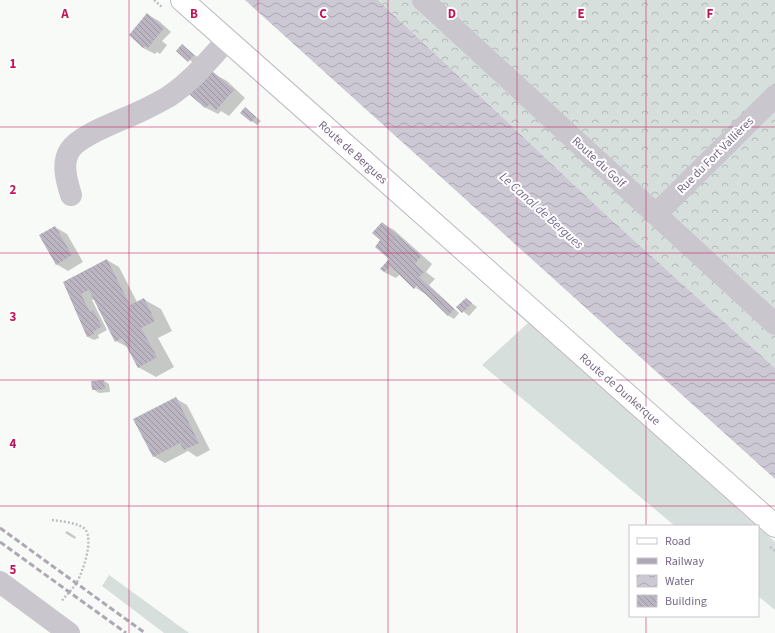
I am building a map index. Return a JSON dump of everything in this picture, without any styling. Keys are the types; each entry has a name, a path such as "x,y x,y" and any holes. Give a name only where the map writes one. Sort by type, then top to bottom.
{"main road":[{"path":"182,0 234,46"},
{"name":"Route de Bergues","path":"234,46 466,252"},
{"name":"Route de Dunkerque","path":"466,252 775,526"}],"street":[{"name":"Route du Golf","path":"422,0 775,324"},
{"path":"71,195 67,180 66,162 68,153 75,144 168,97 234,46"},
{"name":"Rue du Fort Vallières","path":"656,214 775,96"},
{"path":"0,582 69,633"}],"path":[{"path":"48,618 76,583 82,572 88,550 88,534 84,528 73,524 52,520"}],"green space":[{"path":"378,0 775,0 775,368 603,212"},
{"path":"528,323 756,525 674,525 482,365"},
{"path":"759,528 775,542 775,610 759,597"},
{"path":"109,575 189,633 164,633 102,586"}],"water":[{"name":"Le Canal de Bergues","path":"245,0 378,0 603,212 775,368 775,479"}],"building":[{"path":"147,13 164,28 148,48 145,46 143,48 129,35"},
{"path":"182,44 194,55 188,62 176,51"},
{"path":"211,70 234,90 216,110 210,104 205,108 189,94"},
{"path":"245,107 256,117 251,122 240,113"},
{"path":"382,222 421,256 415,264 424,272 419,277 454,309 448,316 417,286 414,289 390,266 384,272 380,269 389,259 375,247 380,240 372,233"},
{"path":"55,226 72,255 56,265 39,235"},
{"path":"107,259 130,305 144,298 155,321 141,328 157,357 138,368 122,338 115,342 89,290 81,294 90,312 93,310 102,326 93,332 94,334 87,337 63,282"},
{"path":"466,298 472,303 462,313 456,307"},
{"path":"104,380 105,389 92,390 91,381"},
{"path":"176,397 199,443 184,450 180,443 153,457 133,419"}],"railway":[{"path":"0,528 145,633"},
{"path":"0,542 126,633"}]}
